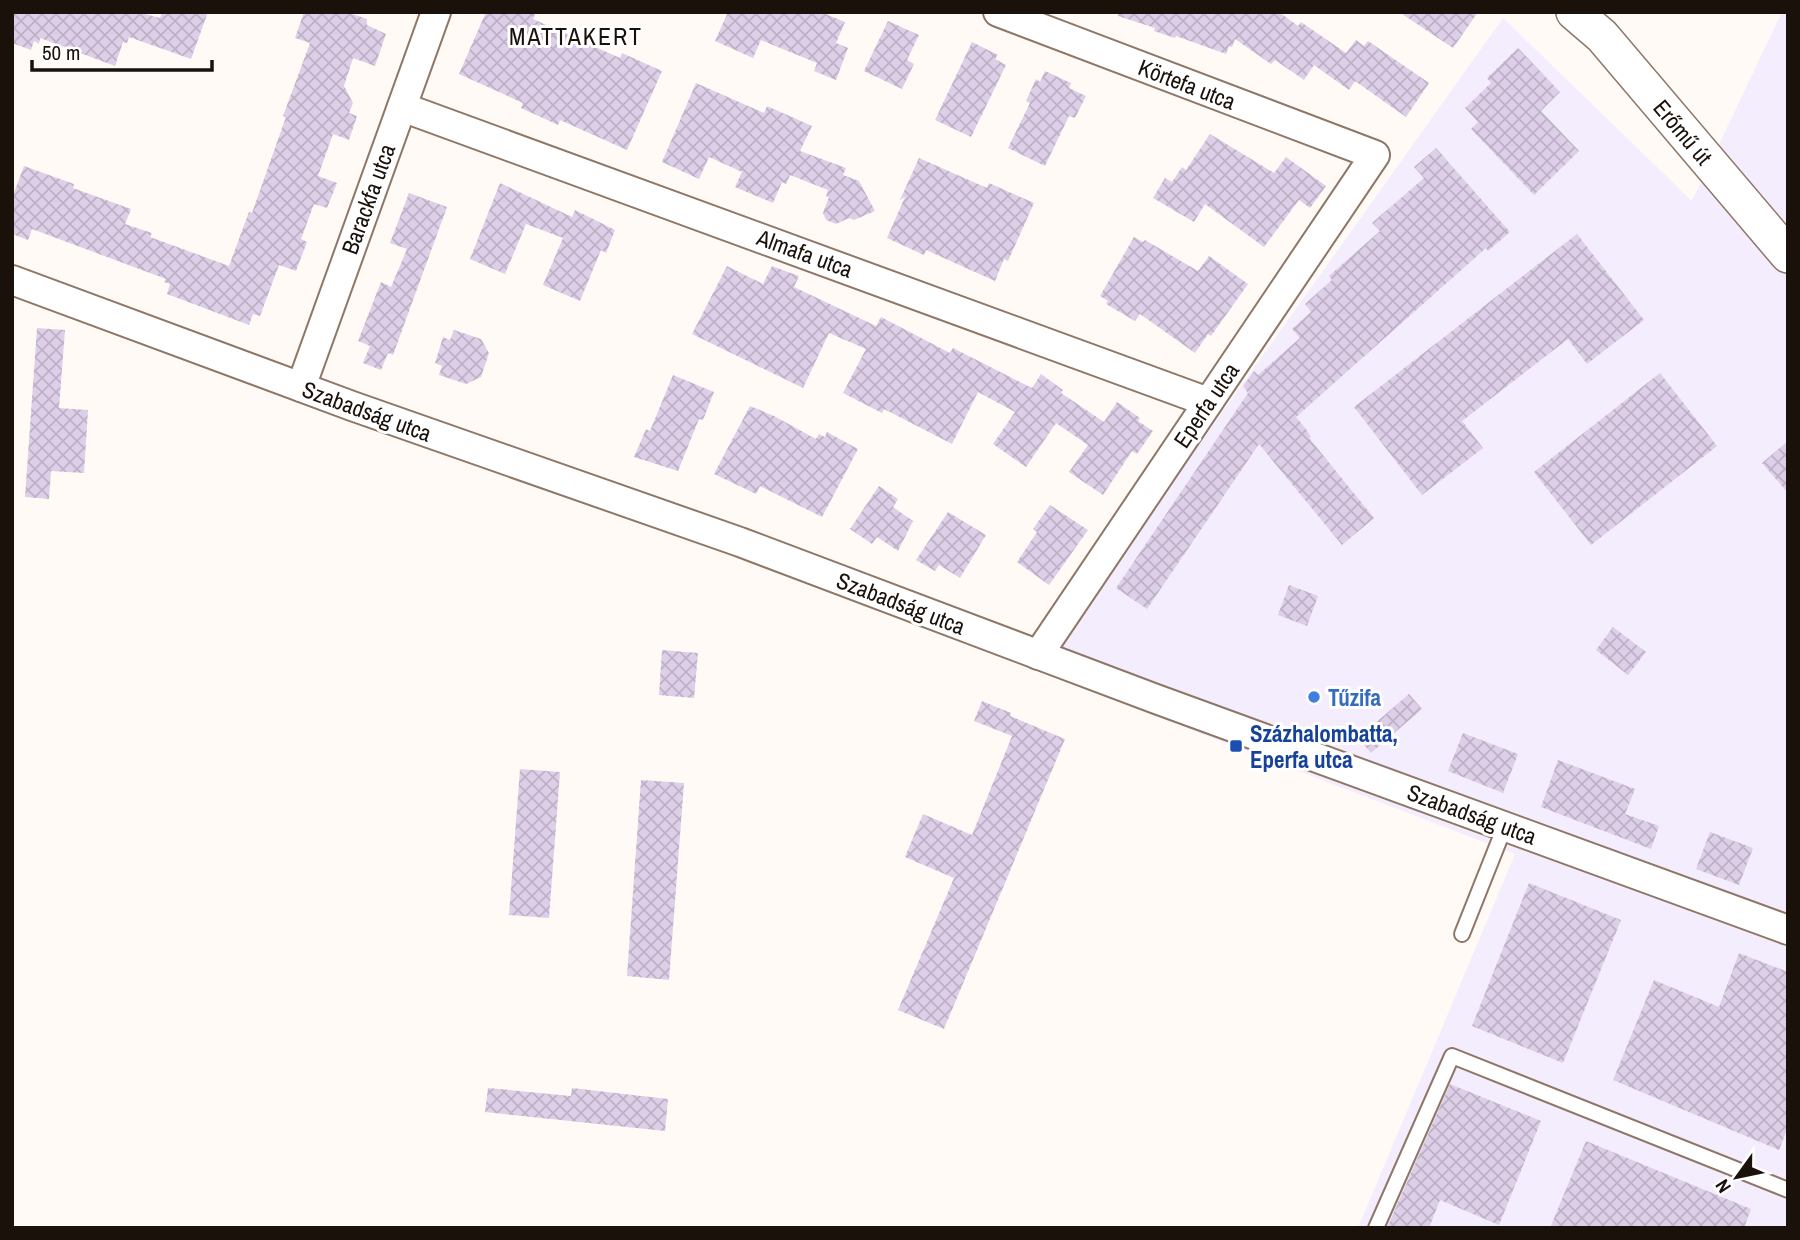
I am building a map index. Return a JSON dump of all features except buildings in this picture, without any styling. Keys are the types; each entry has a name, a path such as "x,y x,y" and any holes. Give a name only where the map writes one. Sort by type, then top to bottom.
{"street":[{"name":"Barackfa utca","path":"301,387 436,12"},
{"name":"Körtefa utca","path":"998,12 1375,155"},
{"name":"Erőmű út","path":"1574,12 1602,36 1788,256"},
{"name":"Almafa utca","path":"402,107 1208,402"},
{"name":"Eperfa utca","path":"1038,655 1375,155"},
{"name":"Szabadság utca","path":"12,280 301,387 740,542 1038,655 1788,930"}],"lane":[{"path":"1462,934 1505,826"},
{"path":"1376,1228 1452,1056 1788,1190"}],"shaded area":[{"path":"1782,12 1788,12 1788,1228 1358,1228 1515,854 1038,671 1503,18 1692,201"}],"place":[{"name":"Tűzifa","path":"1314,697"},
{"name":"Százhalombatta, Eperfa utca","path":"1236,746"}],"district":[{"name":"MATTAKERT","path":"576,36"}]}
